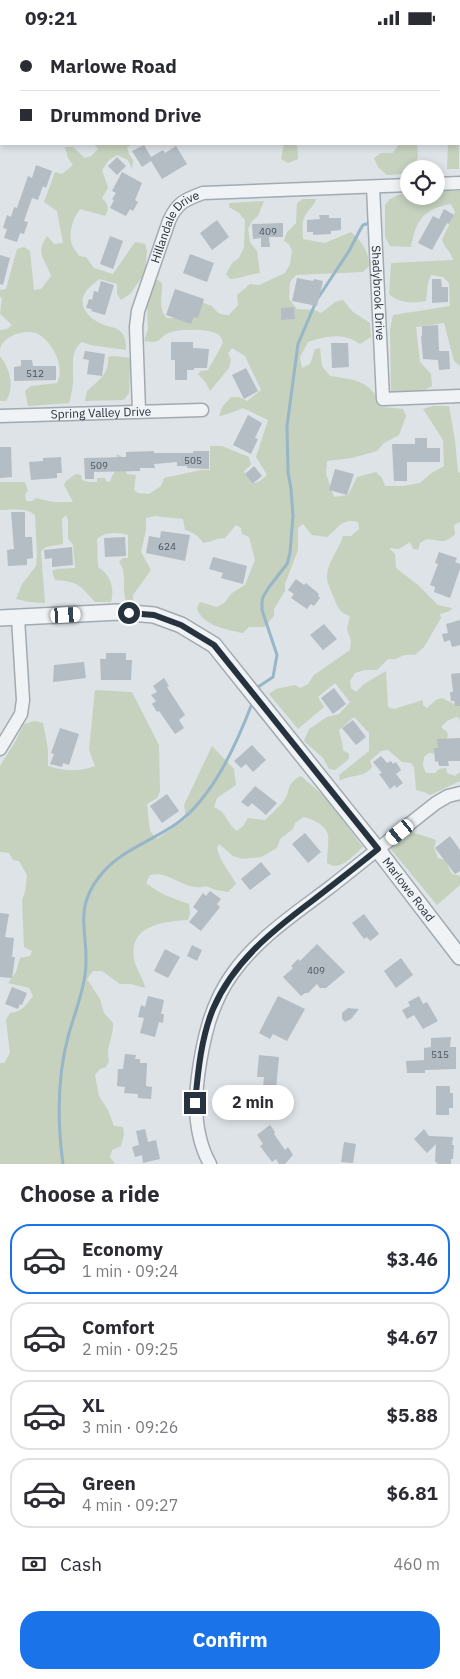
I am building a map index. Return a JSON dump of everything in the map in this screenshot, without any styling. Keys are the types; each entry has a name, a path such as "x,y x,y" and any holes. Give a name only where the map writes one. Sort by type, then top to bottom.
{"street":[{"path":"445,184 460,183"},
{"name":"Hillandale Drive","path":"139,411 136,327 138,311 174,209 184,200 202,193 400,186"},
{"name":"Shadybrook Drive","path":"373,187 383,399 460,396"},
{"name":"Spring Valley Drive","path":"0,416 202,410"},
{"name":"Marlowe Road","path":"0,618 119,612 154,615 181,625 214,645 378,849 460,957"},
{"path":"0,749 21,714 23,700 18,617"},
{"path":"210,1164 200,1140 195,1103 199,1068 207,1027 223,989 243,961 274,930 436,803 448,796 460,793"}],"green space":[{"path":"95,145 131,145 127,147 133,160 132,169 128,160 117,155 109,160 102,170 108,188 102,198 108,206 105,216 80,209 73,221 71,240 79,256 86,257 94,268 113,274 135,242 145,244 147,251 145,273 130,294 121,300 117,294 117,284 99,279 87,289 83,298 84,308 89,316 97,322 122,333 126,350 82,342 75,350 73,383 69,403 28,406 25,391 31,386 57,383 60,369 59,362 52,348 36,333 25,332 9,337 0,349 0,330 7,329 12,325 0,314 2,298 0,297 0,290 6,289 17,249 24,247 30,251 34,290 41,289 51,276 41,252 43,242 47,236 54,244 63,243 57,211 44,202 55,172 62,174 73,165 68,158 65,147 73,147 85,158 91,156 98,149"},
{"path":"284,145 297,145 298,159 288,163 281,159"},
{"path":"398,145 417,145 418,156 417,160 400,160 400,174 387,175 378,167 374,158 381,153 393,153"},
{"path":"448,145 459,145 459,169 447,169"},
{"path":"445,191 460,191 460,366 454,361 444,323 416,327 420,362 431,374 432,386 423,391 391,392 390,329 393,315 450,306 449,283 443,277 431,275 426,301 406,302 397,300 389,294 391,263 453,260 442,240 455,212 451,204 434,209 422,217 418,223 411,247 390,246 385,237 385,205 390,199 400,194 400,205 445,205"},
{"path":"303,199 316,199 303,220 303,239 325,243 351,232 364,247 368,256 369,266 363,272 296,275 290,282 289,299 297,309 315,310 321,313 335,302 343,300 353,312 370,323 371,337 360,344 348,338 334,336 308,342 300,357 302,368 310,364 315,349 320,348 322,366 330,376 362,383 372,391 382,407 403,409 406,416 399,435 384,443 377,451 352,458 327,461 326,474 334,497 348,495 357,477 376,472 382,478 385,486 403,486 420,483 430,474 444,466 443,440 423,409 433,406 449,406 458,472 460,473 460,522 454,525 455,534 445,541 427,539 420,543 418,550 413,549 410,542 399,549 389,548 395,554 396,568 418,585 438,605 452,608 450,611 440,614 441,618 424,647 415,655 410,654 395,659 388,659 377,670 365,670 355,673 350,681 351,688 356,692 364,684 386,671 388,707 394,709 423,700 423,705 427,708 436,700 442,698 460,705 460,721 456,717 447,721 441,727 447,732 448,736 437,754 429,753 424,757 423,766 426,773 435,773 439,769 446,768 447,773 455,776 460,772 460,781 430,795 416,790 414,767 411,763 402,762 388,750 381,751 370,761 372,767 365,773 340,781 339,775 369,751 369,733 354,717 339,730 343,750 349,754 349,759 335,770 329,769 323,758 304,741 309,729 327,717 339,714 350,702 335,683 318,697 324,707 298,729 269,694 276,689 295,685 300,688 308,684 314,675 350,650 351,641 347,629 350,616 339,609 329,587 327,577 329,566 343,536 351,536 359,529 358,522 348,521 327,537 312,535 303,524 298,528 298,550 285,584 285,591 274,609 274,616 264,627 249,627 243,633 209,623 199,614 197,608 200,602 217,607 224,603 232,593 245,585 255,560 249,537 242,534 241,528 236,525 225,538 203,543 196,535 185,530 183,519 155,516 146,518 146,530 141,552 151,570 133,595 133,601 126,601 124,576 119,562 123,558 128,558 128,535 111,533 103,535 97,539 98,567 108,577 112,587 112,597 111,602 95,602 78,585 55,580 52,571 75,568 73,545 68,539 68,520 66,515 62,519 63,544 46,547 41,551 45,603 16,599 22,584 36,566 35,515 23,510 0,510 0,482 25,482 28,491 25,494 26,501 32,501 36,498 53,502 73,502 64,485 66,481 76,474 81,475 82,480 89,482 97,482 97,478 105,478 106,481 110,482 115,472 117,454 121,456 127,474 136,475 134,490 138,493 149,494 161,486 164,478 201,470 210,470 210,446 222,446 249,457 251,465 244,471 251,484 260,481 267,475 256,457 268,420 243,408 219,416 222,407 231,397 239,397 247,401 261,390 245,356 232,348 228,353 231,360 229,368 210,391 198,374 201,371 208,370 223,343 221,337 216,333 204,330 182,330 171,332 155,342 144,341 148,329 147,302 156,279 162,283 161,306 167,318 179,318 201,302 212,306 223,315 229,315 238,305 237,295 250,284 259,285 285,273 290,264 292,251 289,244 284,241 287,232 296,223 297,203"},
{"path":"264,201 258,216 252,221 248,229 250,242 257,251 260,273 230,279 226,274 232,263 239,258 244,247 245,220 239,213 229,207 229,203"},
{"path":"0,356 9,372 11,384 6,401 0,401"},
{"path":"108,357 133,358 130,370 129,393 124,400 85,401 87,391 105,372"},
{"path":"95,690 132,692 159,745 160,791 157,798 147,804 150,831 157,839 186,819 184,805 212,746 234,769 236,785 217,798 214,807 222,812 237,831 248,818 265,820 283,802 290,785 301,776 326,798 363,847 342,864 337,866 327,863 327,831 319,823 304,817 295,823 293,829 280,839 277,848 261,857 242,859 233,856 219,844 217,848 220,857 236,884 228,892 206,886 194,887 164,875 150,875 146,883 151,887 189,904 190,913 188,920 168,922 149,927 136,939 134,959 145,988 131,984 120,984 102,971 93,971 87,979 100,999 104,1013 113,1023 108,1051 109,1061 106,1067 100,1069 95,1075 99,1096 108,1110 114,1126 123,1127 124,1134 121,1146 112,1150 110,1157 115,1164 0,1164 0,1063 4,1063 10,1053 6,1020 10,1013 21,1010 33,996 29,988 8,983 16,972 20,958 30,956 32,951 24,947 22,900 27,875 19,861 13,860 9,853 0,852 0,766 24,724 35,721 43,723 48,749 48,766 71,770 95,766 89,750"},
{"path":"411,832 434,839 436,841 434,848 438,858 445,860 452,874 460,876 460,885 437,905 389,847 399,836"}],"building":[{"path":"144,145 151,157 163,150 165,153 176,146 187,164 162,179 151,161 142,167 132,151"},
{"path":"117,157 126,166 117,175 108,166"},
{"path":"36,165 52,171 46,188 43,186 38,200 32,198 24,221 28,222 24,234 20,233 17,242 4,238 7,229 3,228 7,215 11,217 14,207 17,208 28,176 32,178"},
{"path":"122,172 142,183 135,200 138,202 133,211 130,209 126,216 110,208 116,193 112,191"},
{"path":"444,209 454,215 449,224 447,223 432,250 418,243 433,216 439,219"},
{"path":"319,215 329,215 329,218 341,218 341,230 331,231 331,234 313,235 313,232 307,232 307,220 320,219"},
{"path":"217,220 229,237 212,250 200,233"},
{"path":"283,223 283,237 269,237 270,247 261,247 261,238 253,239 252,224"},
{"path":"110,236 123,241 113,269 100,264"},
{"path":"190,254 214,263 207,282 183,273"},
{"path":"0,255 10,258 3,285 0,284"},
{"path":"297,278 323,281 317,306 292,301"},
{"path":"432,279 441,279 442,287 448,287 448,302 432,303"},
{"path":"101,281 114,285 105,315 86,308 89,299 92,300 94,291 98,292"},
{"path":"175,289 204,299 198,318 194,317 191,324 166,315"},
{"path":"294,307 295,319 281,320 281,308"},
{"path":"438,325 439,351 449,351 450,369 439,370 438,360 423,359 422,326"},
{"path":"171,342 193,342 193,348 209,349 207,368 187,370 187,380 175,380 175,360 171,360"},
{"path":"331,343 348,343 349,367 332,368"},
{"path":"85,351 105,354 102,376 87,374 89,360 83,359"},
{"path":"21,360 32,360 33,366 56,366 56,380 14,381 14,367 21,366"},
{"path":"246,368 258,391 244,399 232,375"},
{"path":"248,415 262,423 255,438 258,439 251,454 233,445"},
{"path":"415,438 427,438 427,448 440,448 440,462 407,462 407,481 394,481 392,444 415,444"},
{"path":"0,447 11,447 12,477 0,478"},
{"path":"154,451 154,453 193,453 193,451 209,451 209,469 177,466 177,462 154,464 155,468 140,468 140,471 94,472 94,479 85,479 84,458 126,457 126,452"},
{"path":"61,457 62,473 57,473 57,478 31,480 29,462 43,461 43,458"},
{"path":"254,466 262,476 252,484 245,474"},
{"path":"335,469 354,474 347,495 329,490"},
{"path":"11,512 25,512 25,537 32,537 33,558 27,559 27,565 8,566 7,550 14,549"},
{"path":"161,531 190,535 185,561 146,553 149,536 160,538"},
{"path":"125,537 126,556 105,557 104,538"},
{"path":"72,547 73,565 52,567 52,558 45,559 44,550"},
{"path":"439,552 457,558 455,562 460,564 450,598 434,592 435,587 430,585 438,564 435,563"},
{"path":"213,557 247,566 243,584 221,578 223,573 209,569"},
{"path":"296,579 304,585 306,583 319,594 320,598 314,606 311,604 307,609 291,598 294,594 288,590"},
{"path":"460,620 460,645 452,647 450,640 444,642 442,634 448,633 446,624"},
{"path":"324,624 337,639 323,650 310,635"},
{"path":"106,653 126,653 126,660 132,660 131,680 101,680 100,659 106,659"},
{"path":"84,662 86,678 53,682 54,665"},
{"path":"460,673 460,706 455,706 454,701 451,701 450,692 453,692 451,674"},
{"path":"164,678 169,686 167,687 185,715 179,720 184,728 175,734 152,704 156,701 151,695 157,692 153,686"},
{"path":"334,688 346,704 333,714 321,698"},
{"path":"353,720 366,737 356,745 342,728"},
{"path":"60,728 79,734 69,765 63,763 62,767 50,764 54,754 51,753"},
{"path":"460,738 460,761 448,761 449,766 439,766 438,761 435,762 434,748 438,748 437,739"},
{"path":"252,745 266,760 253,772 246,764 241,768 234,761"},
{"path":"381,756 387,763 391,761 393,764 396,762 401,770 396,774 403,783 396,788 395,785 390,789 379,774 382,773 373,762"},
{"path":"255,786 277,803 266,815 252,803 248,807 241,802"},
{"path":"167,794 179,811 162,823 150,806"},
{"path":"305,833 321,852 308,863 292,844"},
{"path":"450,836 460,850 460,871 455,874 435,848"},
{"path":"261,862 271,874 250,890 241,879"},
{"path":"210,891 221,899 217,904 220,907 201,931 189,922 198,911 193,907 203,893 206,896"},
{"path":"0,913 9,914 5,937 14,938 12,957 15,957 12,978 0,977"},
{"path":"364,914 379,934 370,941 367,937 364,939 352,923"},
{"path":"317,944 345,972 326,988 320,988 317,984 308,993 301,996 283,977 293,968 291,966 298,959 300,961"},
{"path":"192,945 202,950 197,961 187,956"},
{"path":"165,949 180,957 168,978 154,971"},
{"path":"401,958 413,975 396,988 384,971"},
{"path":"12,987 27,993 22,1005 20,1004 18,1009 5,1004"},
{"path":"148,996 164,1000 161,1014 164,1014 163,1023 159,1022 155,1037 140,1033 144,1018 138,1017 141,1005 145,1007"},
{"path":"278,996 305,1009 287,1041 273,1034 270,1039 259,1033"},
{"path":"419,996 423,1004 427,1002 438,1021 423,1029 414,1015 407,1019 402,1010 410,1006 408,1002"},
{"path":"348,1008 359,1009 351,1019 345,1022 342,1019 342,1013"},
{"path":"451,1037 450,1047 456,1047 456,1069 425,1070 425,1073 407,1073 406,1061 424,1060 424,1048 431,1047 431,1038"},
{"path":"125,1054 136,1055 135,1059 140,1059 140,1063 147,1063 146,1086 152,1087 151,1099 138,1098 138,1094 124,1093 125,1087 117,1086 118,1069 123,1069"},
{"path":"259,1055 279,1057 276,1089 263,1087 264,1077 257,1077"},
{"path":"436,1086 450,1086 450,1093 453,1093 453,1108 449,1108 449,1115 436,1115"},
{"path":"270,1125 285,1150 288,1147 293,1155 285,1164 279,1164 276,1159 272,1162 260,1146 263,1144 257,1135"},
{"path":"145,1129 148,1142 156,1140 160,1159 143,1163 142,1155 135,1157 132,1147 139,1145 136,1131"},
{"path":"424,1129 429,1136 453,1137 453,1159 451,1159 451,1164 438,1164 435,1161 436,1144 427,1153 414,1139"},
{"path":"344,1142 356,1144 353,1163 341,1162"}],"waterway":[{"path":"318,298 349,251 363,225 370,223"},
{"path":"257,691 258,687 273,677 277,655 262,610 262,602 269,587 287,564 290,553 293,516 288,472 287,426 298,344 315,304"},
{"path":"63,1164 59,1115 60,1082 65,1049 85,975 84,914 86,902 99,877 116,860 176,824 201,800 231,752 253,701"}],"route":[{"path":"129,613 154,615 181,625 214,645 378,849 274,930 234,972 223,989 207,1027 202,1047 195,1103"}]}
